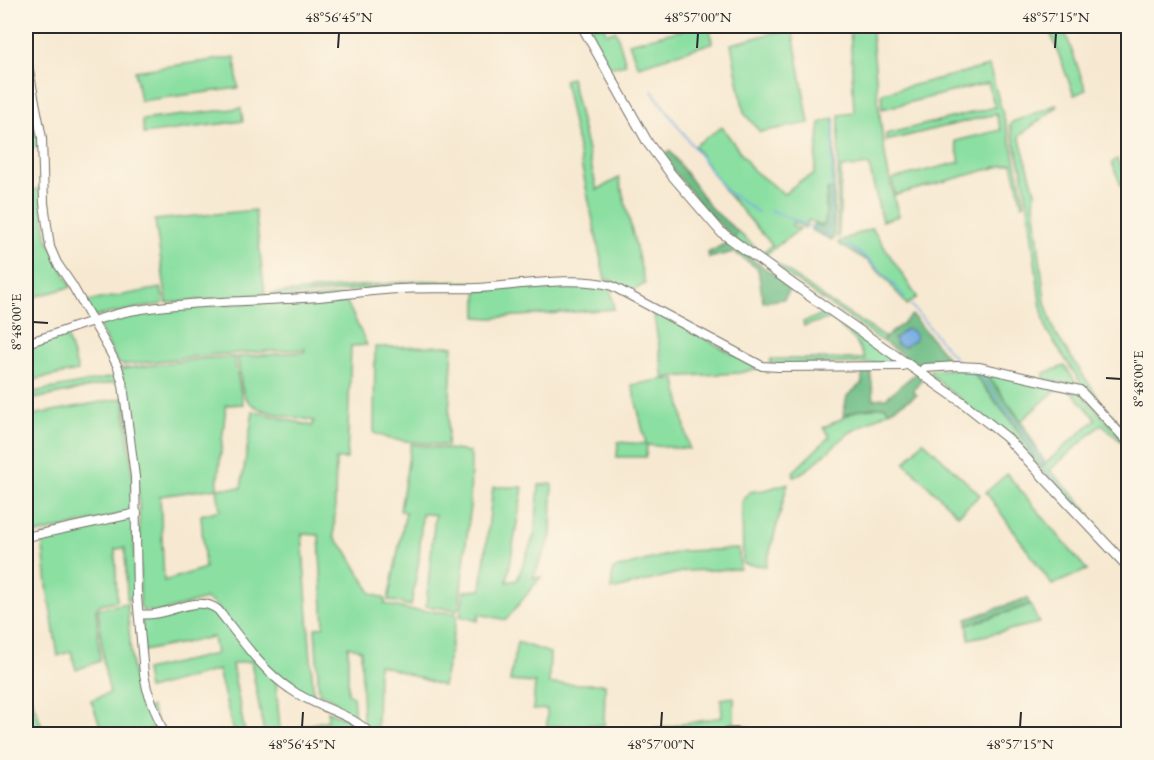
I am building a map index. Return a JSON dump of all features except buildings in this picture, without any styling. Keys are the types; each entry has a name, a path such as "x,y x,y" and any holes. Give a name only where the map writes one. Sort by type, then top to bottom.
{"main road":[{"path":"582,26 648,143 671,174 721,232 921,373 1006,437 1128,567"}],"street":[{"path":"26,54 42,138 44,203 50,247 57,263 113,356 123,385 133,452 139,614 144,674 147,689 164,735"},
{"path":"26,343 91,320 130,311 220,301 303,298 420,288 475,288 570,282 604,283 612,286 762,366 903,366 907,363"},
{"path":"921,373 924,368 979,367 1080,390 1128,442"},
{"path":"26,537 137,513"},
{"path":"139,614 158,614 196,603 210,604 218,610 261,663 281,683 308,700 352,719 371,735"},
{"path":"712,735 734,732 758,735"}],"green space":[{"path":"585,26 604,26 606,33 616,31 626,64 608,68"},
{"path":"699,26 710,26 712,43 639,66 637,64 629,43"},
{"path":"850,26 871,26 884,146 899,216 882,221 869,165 841,168 839,237 837,237 839,115 854,113"},
{"path":"1048,26 1063,26 1086,90 1074,95"},
{"path":"792,28 809,123 760,132 744,113 731,44"},
{"path":"235,57 238,88 140,101 135,71"},
{"path":"989,66 1013,149 1025,204 1022,205 1012,163 895,195 892,179 960,162 955,141 1001,130 996,114 886,141 886,134 995,107 988,83 882,109 882,93"},
{"path":"571,78 597,190 619,178 645,284 630,292 608,279 605,280 564,80"},
{"path":"32,98 40,146 26,150 26,100"},
{"path":"1056,105 1057,107 1019,136 1035,192 1034,204 1045,302 1055,333 1103,405 1128,433 1128,439 1106,416 1081,383 1047,331 1040,302 1028,204 1010,126 1012,122"},
{"path":"241,108 243,121 144,134 142,120"},
{"path":"834,118 834,190 827,190 825,224 821,226 808,220 805,228 793,222 792,226 800,229 765,255 833,304 885,337 882,341 734,238 738,232 762,253 772,245 725,191 694,146 722,127 753,170 784,194 800,181 814,175 820,123"},
{"path":"670,151 710,207 738,232 734,238 710,215 662,157"},
{"path":"1117,159 1128,185 1128,202 1112,163"},
{"path":"41,188 46,235 71,287 26,299 26,192"},
{"path":"827,190 834,190 834,239 832,240 811,230 814,223 821,226 825,224"},
{"path":"255,210 265,295 167,303 155,220"},
{"path":"872,228 917,297 907,305 868,261 838,242"},
{"path":"728,242 791,287 784,299 763,302 758,269 734,252 709,258 708,253"},
{"path":"422,281 473,282 472,286 373,289 373,285"},
{"path":"370,285 369,289 270,298 270,294"},
{"path":"513,287 610,287 614,309 491,318 477,317 477,291"},
{"path":"161,288 164,302 162,304 92,317 84,302"},
{"path":"344,296 367,345 351,346 347,459 336,459 334,538 346,550 371,593 385,599 385,604 409,610 455,613 457,616 443,686 378,664 377,734 363,723 361,650 348,646 348,693 353,697 355,718 334,708 335,701 319,693 315,628 324,626 319,535 302,534 314,701 273,674 213,603 205,599 161,612 143,611 140,604 139,499 121,369 207,358 234,357 243,404 226,405 217,488 241,488 253,411 312,426 314,421 275,414 249,402 244,395 237,357 304,352 305,349 209,355 123,365 118,363 96,321 166,308","holes":["217,488 220,510 201,515 205,568 164,581 160,496"]},
{"path":"653,310 759,368 739,373 665,379 676,380 689,449 647,445 646,457 617,457 618,442 646,444 632,385 664,379"},
{"path":"829,312 903,363 770,364 771,359 865,359 856,341 831,318 804,326 803,322"},
{"path":"912,315 950,361 949,363 920,364 919,366 882,341"},
{"path":"66,334 78,371 26,381 26,346"},
{"path":"453,346 447,446 390,439 374,433 375,347"},
{"path":"1065,366 1077,384 1076,386 1044,379 1044,373"},
{"path":"862,369 870,369 874,399 886,398 916,373 923,378 913,391 917,395 889,411 885,406 858,410 843,416 847,396 862,383"},
{"path":"970,369 1014,425 1033,456 1031,459 929,373 931,370"},
{"path":"970,369 985,371 1021,421 1045,463 1040,468 1031,459 1033,456 1014,425"},
{"path":"985,371 1058,388 1021,421"},
{"path":"118,376 120,381 34,399 33,392"},
{"path":"1072,392 1081,393 1128,444 1128,448 1102,424 1050,470 1087,510 1083,514 1040,468 1096,419"},
{"path":"123,398 133,479 132,512 26,536 26,416"},
{"path":"885,406 889,411 849,433 808,469 794,477 793,472 830,436 823,428 858,410"},
{"path":"923,441 980,495 958,515 905,463"},
{"path":"411,444 469,452 471,456 470,509 457,610 426,606 435,515 422,513 419,559 411,606 388,600 406,512 400,511"},
{"path":"1007,474 1087,570 1052,585 986,492"},
{"path":"788,483 766,566 743,564 742,502 749,492"},
{"path":"552,484 551,536 533,578 541,577 506,620 479,614 478,621 460,616 464,591 481,590 493,487 523,487 507,582 517,580 535,533 539,485"},
{"path":"124,518 131,519 134,525 135,598 127,600 125,548 115,549 117,601 101,604 96,609 100,661 76,670 71,651 58,656 42,537"},
{"path":"739,549 740,569 686,571 611,590 613,569 682,551"},
{"path":"1027,598 1030,605 967,625 967,619"},
{"path":"127,603 132,668 142,711 151,707 158,726 141,734 85,734 101,728 91,700 110,693 104,667 98,610"},
{"path":"202,605 217,613 276,682 280,730 264,733 251,661 232,664 245,734 234,734 218,670 148,689 145,670 216,654 213,637 143,651 141,620"},
{"path":"1030,605 1039,623 969,639 967,625"},
{"path":"517,642 550,653 549,684 605,684 604,725 547,727 547,709 533,710 535,683 510,681"},
{"path":"26,673 28,690 45,734 26,734"},
{"path":"734,697 734,726 732,729 705,734 629,734 722,717 721,699"},
{"path":"328,711 355,723 354,734 304,734 300,727 328,720"}],"water":[{"path":"906,329 915,334 916,339 904,347 897,345 894,339"}],"waterway":[{"path":"652,91 726,191 758,212"},
{"path":"770,210 829,234 834,123"},
{"path":"845,243 877,268 905,298"},
{"path":"911,305 958,362"},
{"path":"962,372 976,373 985,381 1050,475 1104,534"}]}
